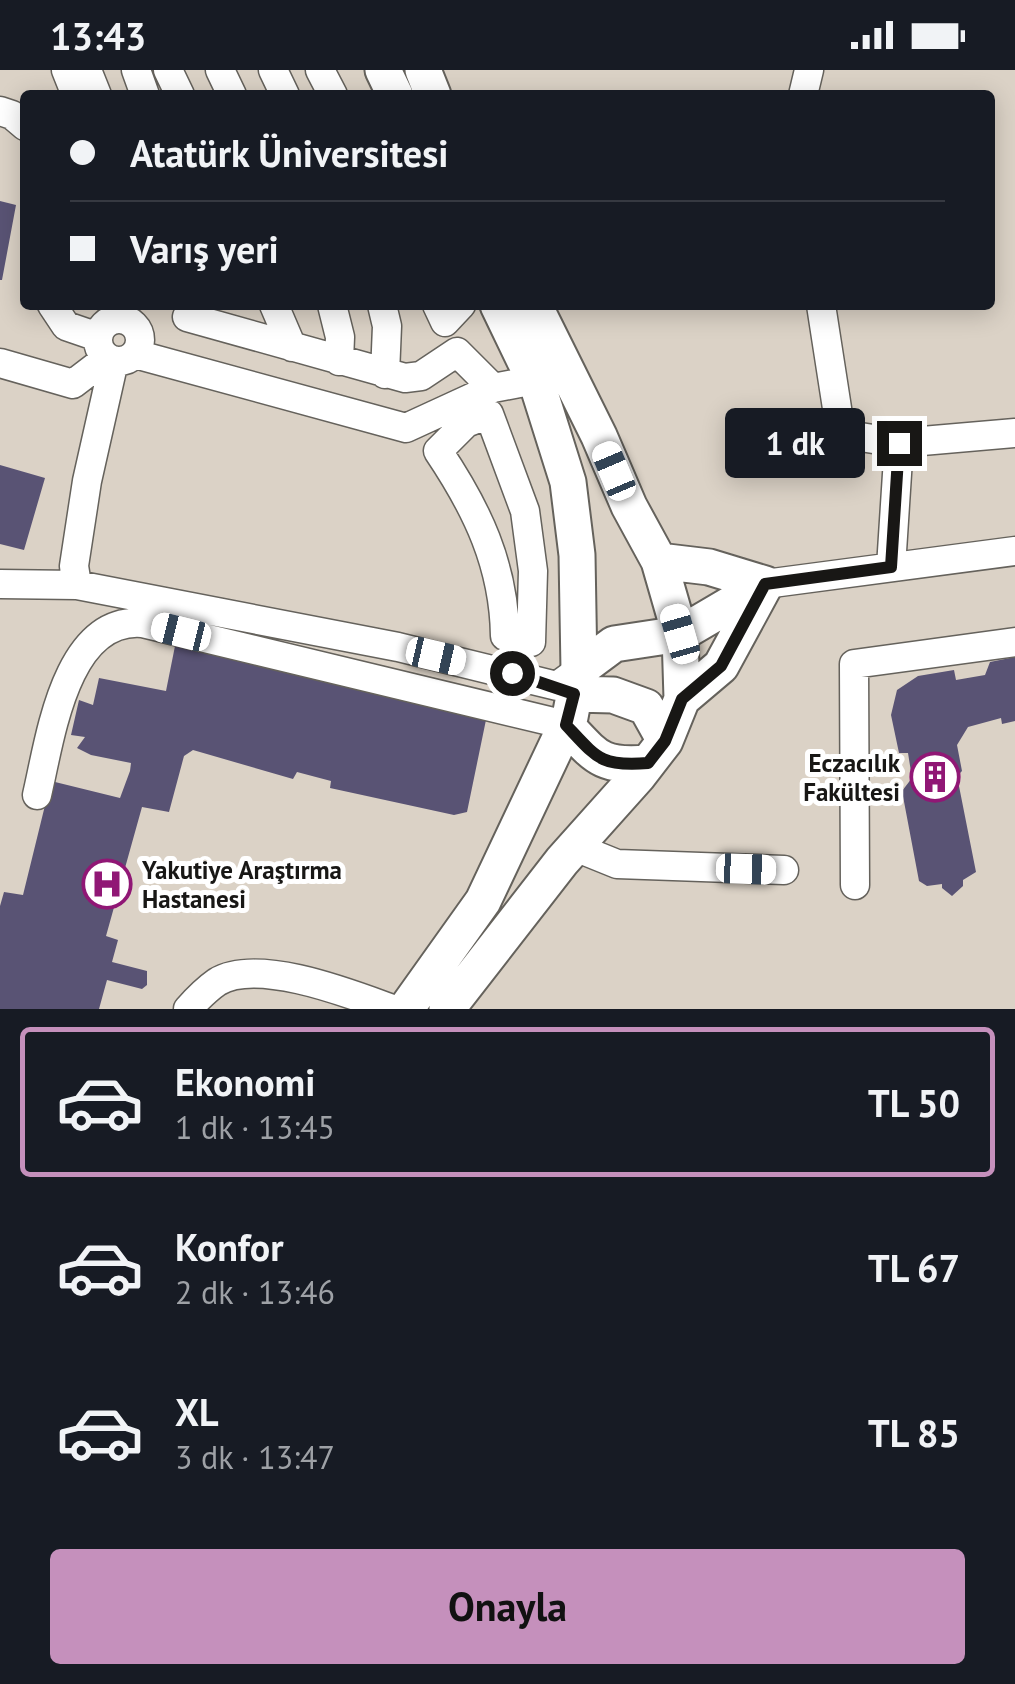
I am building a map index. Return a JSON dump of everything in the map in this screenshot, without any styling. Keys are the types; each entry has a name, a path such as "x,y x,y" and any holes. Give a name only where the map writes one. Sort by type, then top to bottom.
{"main road":[{"path":"406,1009 482,900 569,693 578,555 568,482 534,380 500,310"},
{"path":"536,310 659,561 680,634 682,699"},
{"path":"659,561 708,567 765,584"},
{"path":"569,693 614,644 680,634 765,584"},
{"path":"447,1009 575,847 657,752 682,699 721,666 765,584"},
{"path":"569,693 594,755 618,766 657,752"},
{"path":"569,693 614,695 646,708 657,752"}],"street":[{"path":"55,310 66,326 121,333 394,427 461,414 489,414 524,512 534,571 531,642 505,636 504,610 487,536 471,502 438,452 461,414 493,388 534,380"},
{"path":"276,310 292,347"},
{"path":"333,310 340,337 339,361"},
{"path":"383,310 387,326 385,374"},
{"path":"821,310 841,434 899,443 1015,433"},
{"path":"0,362 73,384 121,333 186,311 292,347 406,378 420,376 457,352"},
{"path":"448,311 457,352 493,388"},
{"path":"77,585 74,566 88,481 121,333"},
{"path":"891,567 899,443"},
{"path":"765,584 1015,550"},
{"path":"0,584 77,585 398,647 569,693"},
{"path":"36,795 64,686 89,646 112,626 124,623 569,693"},
{"path":"855,885 854,664 1015,642"},
{"path":"575,847 617,864 784,870"},
{"path":"188,1009 220,980 252,974 292,979 392,1009"}],"shaded area":[{"path":"0,70 1015,70 1015,1009 0,1009"}],"building":[{"path":"0,201 16,205 2,280 0,280"},
{"path":"0,465 45,478 24,550 0,544"},
{"path":"175,646 197,646 487,715 467,812 454,815 330,788 331,781 297,772 293,779 193,750 184,756 169,812 142,807 106,936 118,940 112,962 147,971 147,985 142,989 107,980 99,1009 0,1009 0,906 4,892 23,895 51,781 120,798 130,771 131,763 77,748 85,737 71,735 79,700 93,705 99,678 166,691"},
{"name":"Eczacılık Fakültesi","path":"1015,657 1015,721 1002,724 1001,718 968,727 957,745 962,771 957,776 976,872 963,880 963,886 952,896 942,884 927,886 919,881 902,791 912,778 908,753 899,753 891,715 897,690 918,676 954,670 956,680 985,675 990,662"}],"place":[{"name":"Eczacılık Fakültesi","path":"935,777"},
{"name":"Yakutiye Araştırma Hastanesi","path":"107,884"}],"route":[{"path":"512,673 574,694 566,725 594,755 618,766 648,763 665,741 682,699 721,666 765,584 891,567 899,443"}]}
